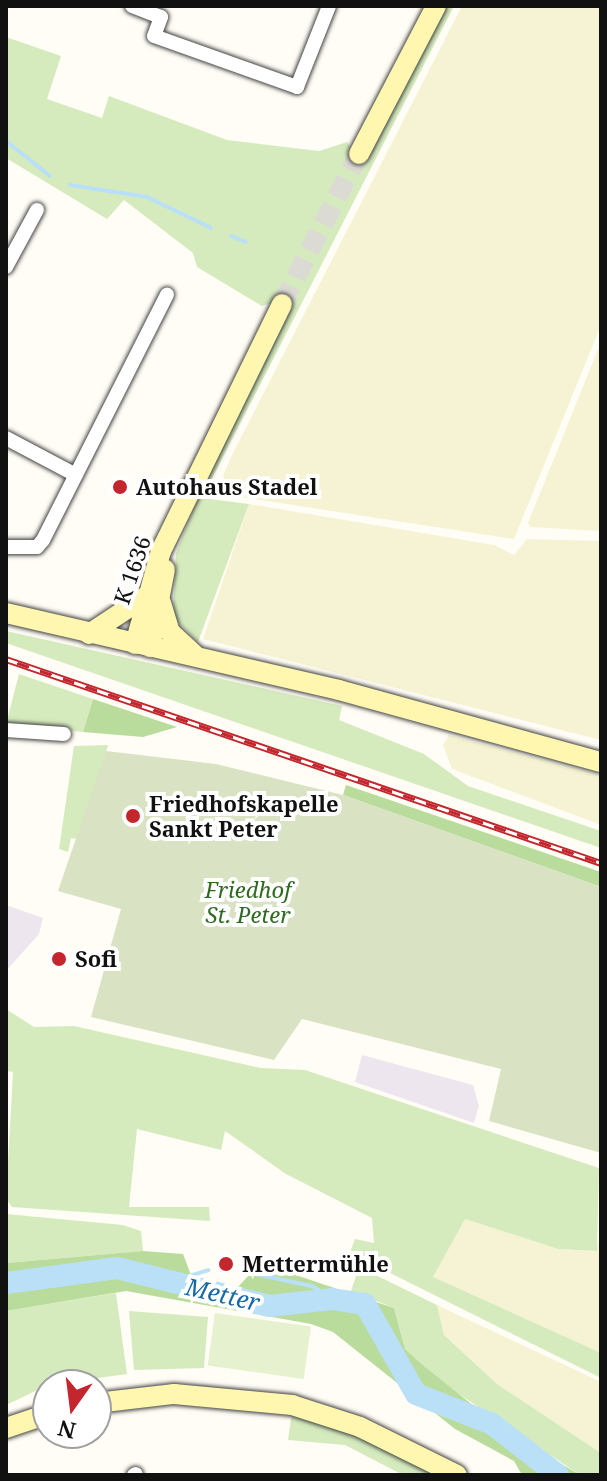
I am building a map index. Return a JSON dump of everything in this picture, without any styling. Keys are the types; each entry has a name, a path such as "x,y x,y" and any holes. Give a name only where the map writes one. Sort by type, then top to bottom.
{"main road":[{"path":"359,154 436,6"},
{"name":"K 1636","path":"143,646 171,532 282,304"},
{"path":"89,634 153,598 170,632 198,658"},
{"path":"6,613 198,658 601,762"},
{"path":"112,1401 174,1394 292,1405 360,1427 457,1475"},
{"path":"6,1428 32,1419"}],"street":[{"path":"132,6 162,11 154,36 301,86 329,6"},
{"path":"6,267 37,210"},
{"path":"6,547 37,547 167,295"},
{"path":"6,438 76,475"},
{"path":"6,730 64,734"}],"shaded area":[{"path":"462,6 601,6 601,325 514,539 234,496 223,476 232,455"},
{"path":"601,342 601,531 530,527 528,523"},
{"path":"249,504 494,545 514,555 527,539 601,541 601,740 203,639"},
{"path":"449,735 601,775 601,825 452,769 443,745"},
{"path":"6,905 43,918 39,934 6,971"},
{"path":"362,1055 473,1085 479,1106 474,1123 355,1082"},
{"path":"465,1219 558,1249 596,1251 601,1231 601,1353 432,1278"},
{"path":"437,1305 601,1382 601,1453 497,1384 444,1335"}],"green space":[{"path":"445,6 454,6 202,498 249,504 198,642 173,617 176,553 276,302 262,306 197,267 193,253 124,200 107,219 6,158 6,37 61,56 47,99 102,118 109,96 227,140 319,151 347,142 353,150"},
{"path":"6,631 342,706 339,720 424,754 468,786 601,831 601,848 6,643"},
{"path":"19,674 93,699 83,732 6,724"},
{"path":"93,699 177,727 143,737 83,732"},
{"path":"108,745 81,840 71,838 68,852 59,849 74,746"},
{"name":"Friedhof St. Peter","path":"106,751 216,764 343,795 601,887 601,1153 489,1121 501,1069 302,1019 274,1060 91,1017 121,909 58,891"},
{"path":"346,785 601,872 601,887 343,795"},
{"path":"6,1009 34,1027 74,1026 261,1068 305,1070 599,1168 597,1251 558,1249 465,1219 433,1277 601,1353 601,1378 350,1253 355,1239 374,1243 372,1218 286,1174 225,1131 221,1150 137,1129 129,1207 209,1207 210,1221 12,1207 6,1199 13,1072 6,1071"},
{"path":"6,1214 123,1225 141,1231 143,1251 6,1263"},
{"path":"143,1251 183,1254 194,1283 238,1287 260,1263 394,1308 405,1349 425,1367 504,1430 580,1475 522,1475 514,1461 455,1429 333,1332 311,1324 126,1291 6,1311 6,1263"},
{"path":"359,1267 437,1305 444,1335 497,1384 601,1453 601,1475 580,1475 444,1384 405,1349 394,1308 351,1291"},
{"path":"116,1293 127,1374 112,1376 112,1369 32,1369 32,1393 6,1405 6,1311"},
{"path":"129,1311 208,1317 204,1368 134,1370"},
{"path":"215,1313 311,1326 304,1379 208,1365"},
{"path":"292,1412 349,1429 444,1475 403,1475 345,1445 288,1440"}],"waterway":[{"path":"6,141 50,176"},
{"path":"70,185 147,197 211,228"},
{"path":"231,236 246,242"},
{"name":"Metter","path":"6,1283 117,1268 269,1306 332,1299 365,1304 416,1394 492,1424 558,1475"},
{"path":"173,1281 208,1270"},
{"path":"246,1272 312,1286 332,1299"}],"tunnel":[{"path":"282,304 359,154"}],"railway":[{"path":"6,659 601,863"}],"place":[{"name":"Autohaus Stadel","path":"120,487"},
{"name":"Friedhofskapelle Sankt Peter","path":"133,816"},
{"name":"Sofi","path":"59,959"},
{"name":"Mettermühle","path":"226,1264"}]}
